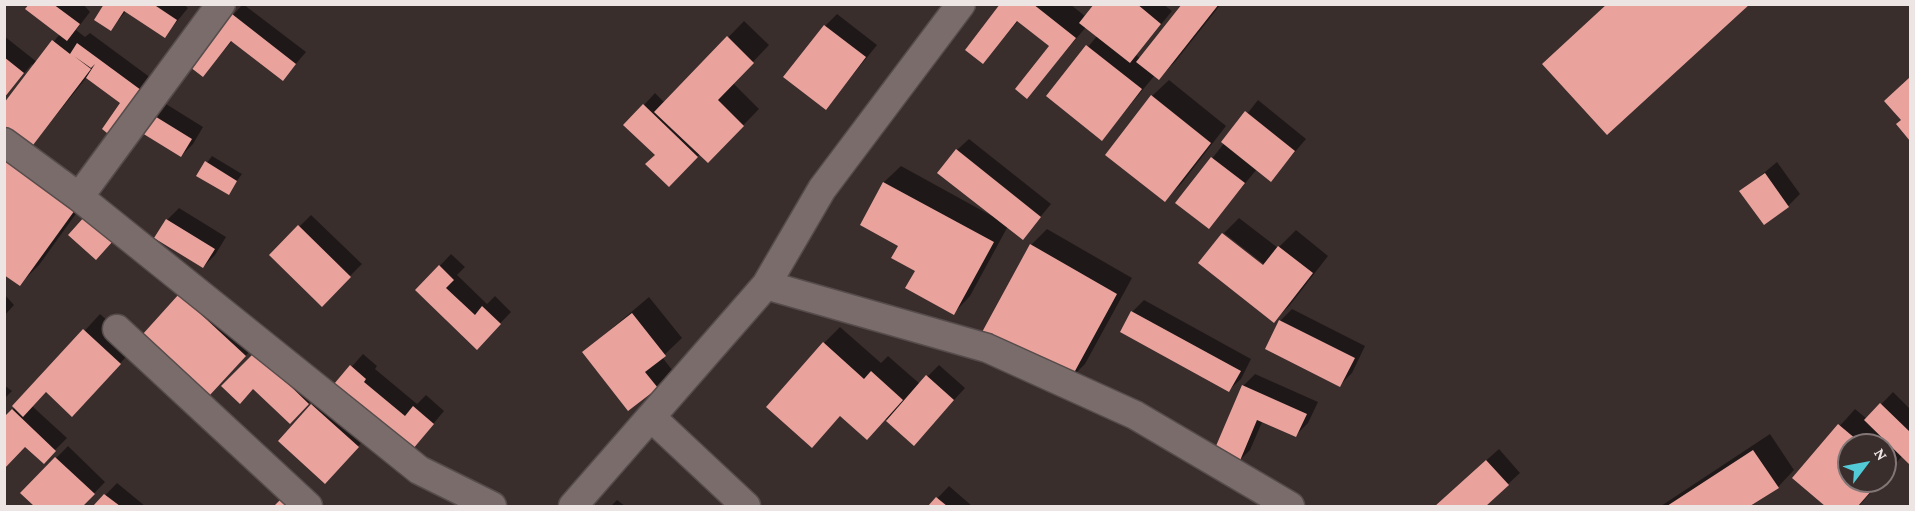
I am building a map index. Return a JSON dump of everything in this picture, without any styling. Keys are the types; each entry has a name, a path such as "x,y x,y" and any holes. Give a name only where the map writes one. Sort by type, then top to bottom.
{"street":[{"path":"79,197 221,4"},
{"path":"573,507 766,285 822,189 961,4"},
{"path":"4,142 79,197 419,470 492,507"},
{"path":"766,285 987,348 1136,416 1290,507"},
{"path":"117,329 308,507"},
{"path":"652,418 746,507"}],"building":[{"path":"29,4 53,4 80,24 67,41 25,9"},
{"path":"104,4 153,4 177,20 165,38 124,11 111,31 94,20"},
{"path":"1000,4 1033,4 1076,38 1027,99 1015,89 1049,46 1017,21 983,64 965,50"},
{"path":"1094,4 1137,4 1161,24 1130,63 1079,23"},
{"path":"1182,4 1219,4 1159,80 1136,62"},
{"path":"1607,4 1750,4 1607,135 1542,64"},
{"path":"232,14 296,64 283,81 231,41 203,77 190,67"},
{"path":"824,25 866,57 826,110 783,77"},
{"path":"727,36 754,63 718,100 744,126 708,163 654,112"},
{"path":"52,40 70,54 77,43 145,93 112,137 102,129 120,103 86,78 95,64 91,68 74,56 91,69 30,149 4,130 4,103"},
{"path":"1086,45 1142,89 1102,141 1046,96"},
{"path":"4,57 24,73 4,98"},
{"path":"1910,77 1910,141 1896,124 1901,120 1884,101"},
{"path":"1151,95 1211,143 1165,202 1105,155"},
{"path":"643,104 698,157 669,187 645,164 655,155 623,125"},
{"path":"1245,111 1295,151 1271,182 1221,142"},
{"path":"153,115 192,139 181,157 142,133"},
{"path":"956,149 1041,217 1023,240 937,173"},
{"path":"1211,157 1245,183 1209,229 1175,203"},
{"path":"4,158 75,210 20,286 4,275"},
{"path":"205,161 237,181 229,195 196,176"},
{"path":"1765,173 1789,207 1764,225 1739,191"},
{"path":"883,182 994,242 954,315 905,288 915,271 891,258 898,246 860,225"},
{"path":"85,216 113,241 96,260 68,235"},
{"path":"166,219 215,249 203,268 154,238"},
{"path":"298,225 351,277 322,307 269,255"},
{"path":"1222,233 1263,265 1278,246 1313,273 1274,323 1198,263"},
{"path":"1030,244 1117,294 1069,382 981,334"},
{"path":"439,265 454,280 446,288 475,315 482,306 501,324 477,350 415,290"},
{"path":"179,294 246,356 209,396 142,335"},
{"path":"1131,311 1241,371 1229,392 1120,332"},
{"path":"632,313 666,356 645,372 658,388 628,411 582,352"},
{"path":"1279,320 1355,358 1340,387 1265,349"},
{"path":"83,329 121,364 72,417 46,392 23,417 12,406"},
{"path":"823,342 864,379 871,371 903,400 867,440 840,416 812,448 766,407"},
{"path":"255,352 309,404 290,424 253,389 240,404 221,386"},
{"path":"350,365 366,379 364,382 405,416 413,406 434,424 407,456 329,390"},
{"path":"926,375 954,400 914,446 886,421"},
{"path":"1242,385 1307,414 1296,437 1257,420 1239,463 1213,453"},
{"path":"1880,403 1910,432 1910,465 1897,452 1897,433 1877,433 1864,420"},
{"path":"311,404 359,447 325,484 278,441"},
{"path":"12,409 56,451 44,464 25,447 4,469 4,417"},
{"path":"1838,424 1849,433 1837,433 1837,493 1869,493 1858,506 1825,506 1792,478"},
{"path":"1753,450 1779,488 1750,506 1667,506"},
{"path":"55,457 95,494 83,506 34,506 20,493"},
{"path":"1486,460 1509,485 1486,506 1435,506"},
{"path":"104,494 120,506 93,506"},
{"path":"936,497 947,506 928,506"},
{"path":"281,499 290,506 274,506"}]}
